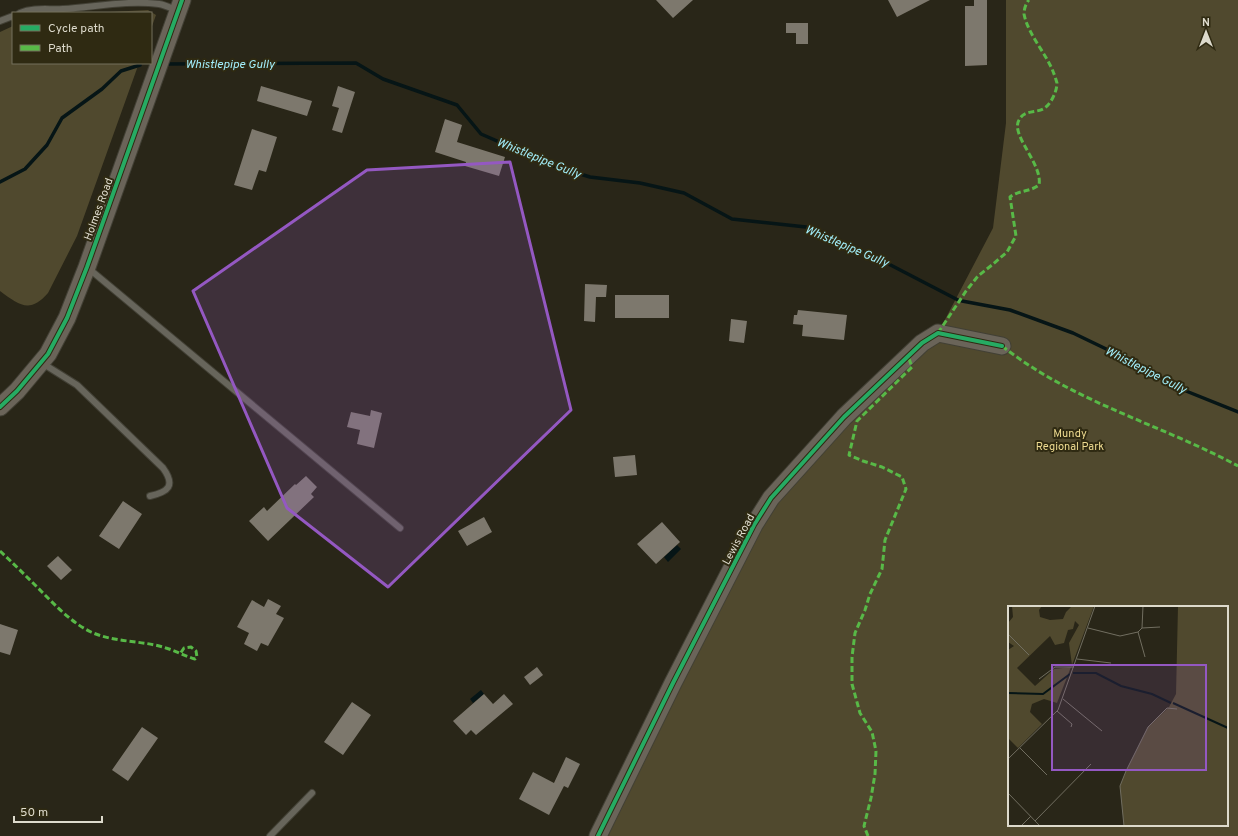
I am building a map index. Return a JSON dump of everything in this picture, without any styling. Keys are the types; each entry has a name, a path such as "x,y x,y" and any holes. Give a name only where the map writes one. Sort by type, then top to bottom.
{"street":[{"name":"Holmes Road","path":"0,407 17,391 48,354 67,318 87,267 180,5"},
{"name":"Lewis Road","path":"598,836 673,683 754,525 770,498 844,417 922,343 938,333 1002,346"}],"lane":[{"path":"22,12 38,9 70,9 114,3 148,2 180,5"},
{"path":"0,21 12,16"},
{"path":"87,267 400,528"},
{"path":"41,362 77,385 163,468 169,476 170,484 165,492 150,496"},
{"path":"270,836 312,793"}],"highlighted area":[{"path":"510,162 571,410 388,587 287,508 193,291 367,170"}],"green space":[{"name":"Mundy Regional Park","path":"1006,0 1238,0 1238,836 598,836 771,498 938,333 993,228 1006,123"},
{"path":"148,10 151,12 109,12"},
{"path":"152,12 156,15 152,26"},
{"path":"12,26 12,64 139,64 77,236 48,293 36,304 30,305 19,303 0,291 0,32"}],"shaded area":[{"path":"677,545 681,549 668,562 664,557"},
{"path":"481,690 484,694 473,703 470,699"}],"building":[{"path":"656,0 693,0 673,18"},
{"path":"888,0 930,0 897,17"},
{"path":"974,0 987,0 987,65 965,66 965,6 974,6"},
{"path":"786,23 808,23 808,44 796,44 796,33 786,33"},
{"path":"261,86 312,101 307,116 257,101"},
{"path":"338,86 355,92 342,133 332,130 339,108 332,106"},
{"path":"445,119 462,125 457,142 505,157 499,176 465,166 466,162 435,152"},
{"path":"252,129 277,137 266,172 259,170 252,190 234,185"},
{"path":"585,284 607,285 606,297 596,297 595,322 584,321"},
{"path":"615,295 669,295 669,318 615,318"},
{"path":"798,310 847,315 844,340 802,336 803,325 793,324 794,315 797,315"},
{"path":"731,319 747,321 744,343 729,341"},
{"path":"371,410 382,413 374,448 357,444 360,430 347,427 351,412 370,416"},
{"path":"635,455 637,475 615,477 613,457"},
{"path":"306,476 317,487 311,494 314,497 268,541 249,521 264,507 267,511 295,484 296,485"},
{"path":"123,501 142,514 119,549 99,536"},
{"path":"484,517 492,532 467,546 458,531"},
{"path":"662,522 680,542 656,564 637,544"},
{"path":"58,556 72,570 61,580 47,566"},
{"path":"268,599 281,606 276,614 284,618 268,646 261,643 257,651 244,644 249,633 237,627 252,600 264,607"},
{"path":"0,624 18,630 10,655 0,652"},
{"path":"537,667 543,675 530,685 524,677"},
{"path":"484,694 493,704 504,694 513,704 476,735 471,730 466,735 453,721"},
{"path":"352,702 371,715 343,755 324,742"},
{"path":"142,727 158,738 128,781 112,770"},
{"path":"566,757 580,764 568,788 564,786 549,815 519,799 533,772 554,783"}],"waterway":[{"name":"Whistlepipe Gully","path":"166,64 356,63 383,79 457,105 481,134 554,166 590,177 640,183 684,193 732,219 806,227 879,259 958,300"},
{"name":"Whistlepipe Gully","path":"0,182 25,169 47,145 62,118 102,89 121,71 140,65"},
{"name":"Whistlepipe Gully","path":"962,301 1010,310 1073,333 1127,359 1181,389 1238,412"}],"marked path":[{"path":"938,333 966,291 978,276 1007,252 1016,236 1010,197 1039,185 1039,177 1036,168 1022,142 1017,126 1021,117 1027,113 1043,109 1049,104 1055,94 1057,83 1047,59 1033,37 1026,22 1024,12 1026,4 1029,0"},
{"path":"1002,346 1029,366 1087,398 1178,437 1238,466"},
{"path":"868,836 864,826 875,774 876,751 872,732 860,713 852,684 852,657 855,633 870,594 882,569 885,540 906,489 902,477 882,467 849,455 857,421 912,367 908,356"},
{"path":"0,551 59,608 84,628 100,636 157,645 170,649 180,654 195,659 197,657 196,651 191,647 184,648 180,654"}],"cycle path":[{"path":"0,407 17,391 48,354 67,318 87,267 182,0"},
{"path":"598,836 673,683 754,525 771,498 844,417 922,343 938,333 1002,346"}]}
